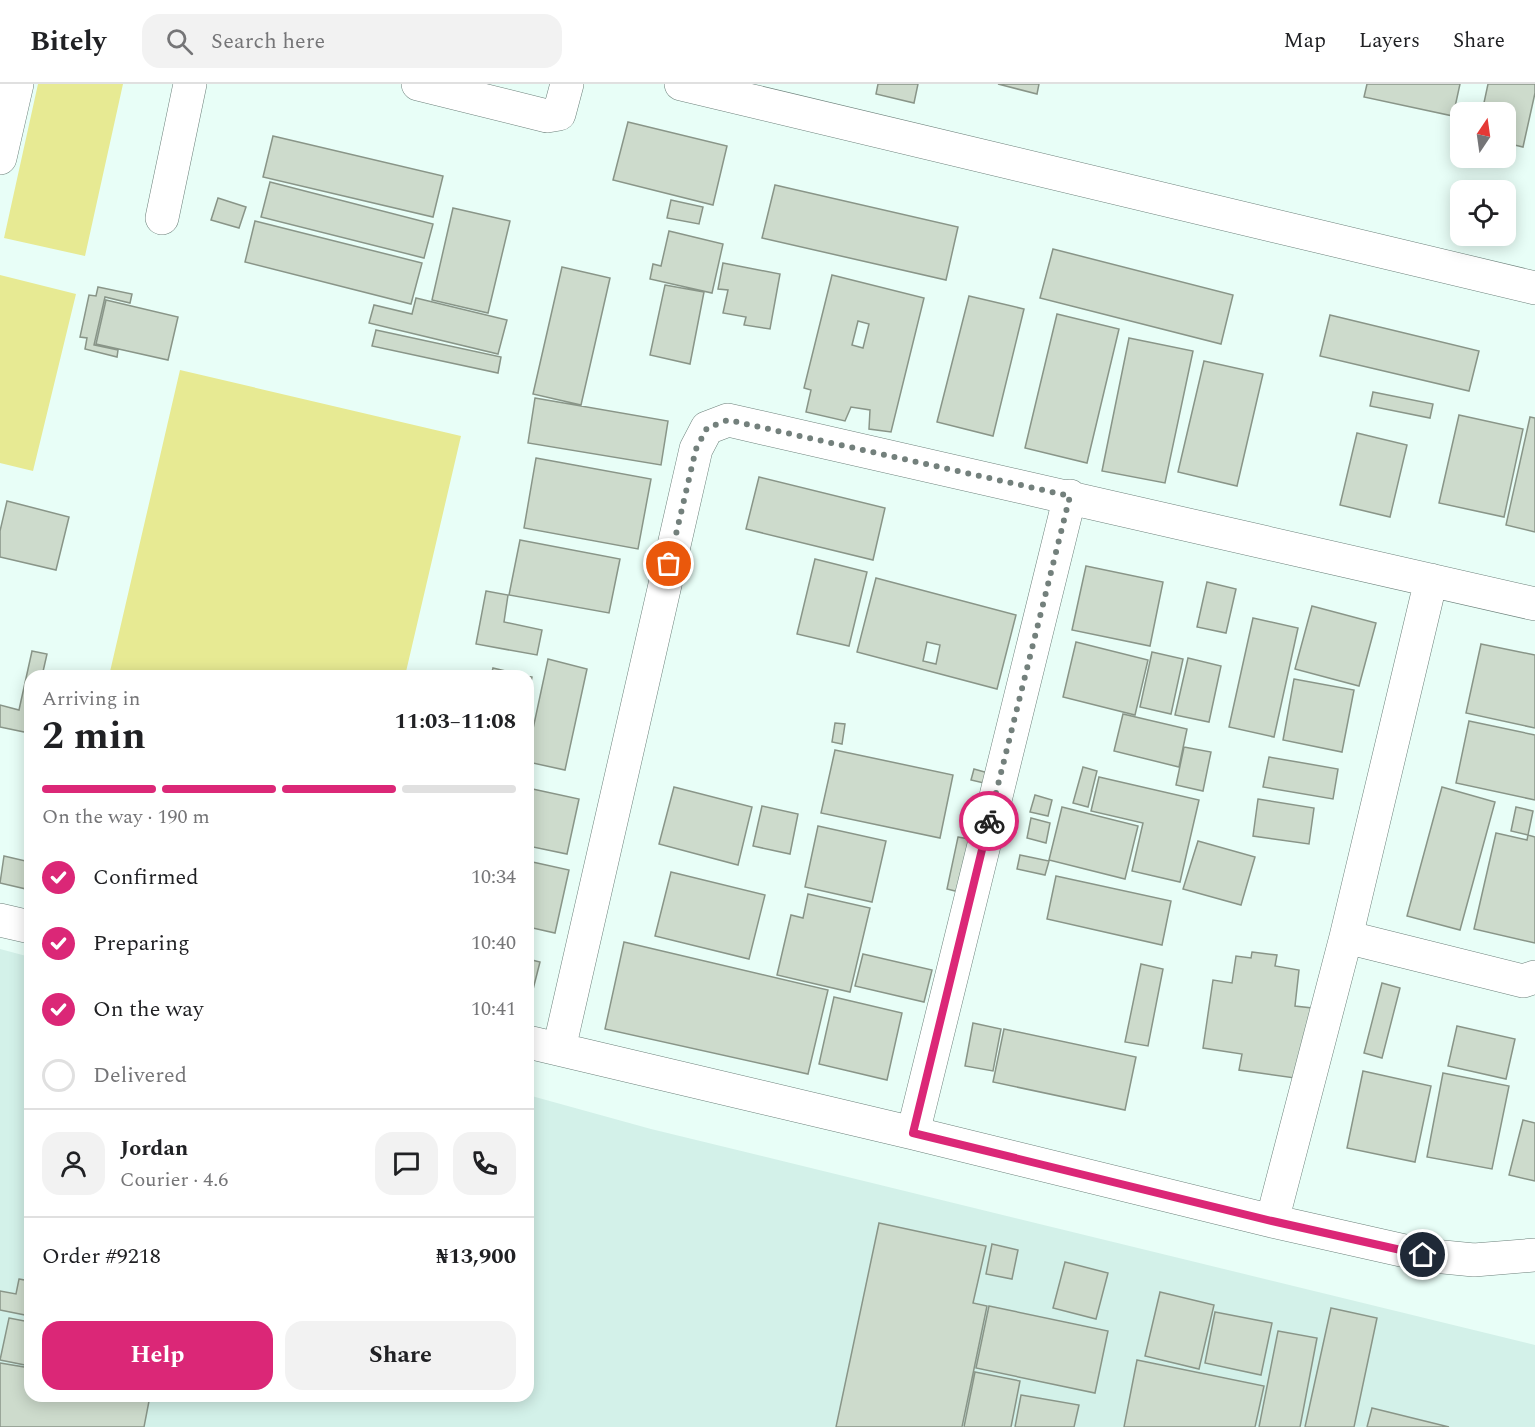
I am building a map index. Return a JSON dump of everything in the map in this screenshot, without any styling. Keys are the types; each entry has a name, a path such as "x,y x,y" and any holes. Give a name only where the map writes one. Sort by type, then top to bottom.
{"street":[{"path":"0,158 17,84"},
{"path":"162,218 190,84"},
{"path":"418,84 547,116 559,114 567,84"},
{"path":"681,84 754,93 1535,288"},
{"path":"1535,604 1070,496 728,420 707,428 696,449 543,1046 1272,1221 1423,1255 1474,1260 1535,1255"},
{"path":"913,1133 1070,496"},
{"path":"1272,1221 1346,936 1431,580"},
{"path":"0,920 24,926"},
{"path":"1346,936 1523,981 1535,977"}],"shaded area":[{"path":"0,949 24,955 24,1402 534,1402 534,1097 651,1129 1535,1345 1535,1427 0,1427"}],"green space":[{"path":"38,84 123,84 85,256 4,238"},
{"path":"0,275 76,294 33,471 0,463"},
{"path":"180,370 461,436 406,670 110,670"}],"building":[{"path":"878,84 918,84 914,103 876,94"},
{"path":"998,84 1039,84 1037,94"},
{"path":"1367,84 1460,84 1456,102 1450,102 1450,115 1364,97"},
{"path":"1488,84 1535,84 1523,147 1516,145 1516,102 1484,102"},
{"path":"628,122 727,146 713,205 613,180"},
{"path":"273,136 443,176 433,217 263,177"},
{"path":"270,182 433,224 424,258 261,217"},
{"path":"775,185 958,227 946,280 762,238"},
{"path":"218,198 246,207 239,228 211,220"},
{"path":"671,200 703,207 699,224 667,218"},
{"path":"453,208 510,221 488,313 432,300"},
{"path":"255,221 422,263 411,304 245,262"},
{"path":"669,231 723,244 712,293 650,279 653,264 661,266"},
{"path":"1053,249 1233,295 1221,344 1040,298"},
{"path":"723,263 780,274 770,329 744,325 746,317 723,313 728,290 718,289"},
{"path":"562,267 610,278 581,405 533,394"},
{"path":"832,275 924,298 891,432 869,429 870,410 851,407 845,421 806,412 811,390 804,388","holes":["858,321 869,324 863,348 852,345"]},
{"path":"665,285 704,292 690,364 650,355"},
{"path":"98,287 132,294 130,303 105,297 94,345 118,350 117,357 85,349 87,338 80,337 89,295 96,296"},
{"path":"969,296 1024,309 993,436 937,422"},
{"path":"416,298 507,320 498,354 369,323 374,305 412,314"},
{"path":"106,300 178,317 168,360 96,344"},
{"path":"1057,314 1119,329 1087,463 1025,448"},
{"path":"1330,315 1479,351 1469,391 1320,356"},
{"path":"376,330 501,357 498,373 372,346"},
{"path":"1129,338 1193,351 1165,483 1102,471"},
{"path":"1204,361 1263,374 1237,486 1178,472"},
{"path":"1373,392 1433,404 1430,418 1370,406"},
{"path":"535,398 668,421 661,465 528,443"},
{"path":"1459,415 1523,429 1504,517 1439,503"},
{"path":"1530,417 1535,418 1535,532 1506,525"},
{"path":"1357,433 1407,445 1390,517 1340,505"},
{"path":"536,458 651,479 638,549 524,528"},
{"path":"759,477 885,508 873,560 746,529"},
{"path":"7,501 69,517 56,570 0,557 0,531"},
{"path":"520,540 620,559 609,613 509,595"},
{"path":"815,559 867,572 849,646 797,634"},
{"path":"1086,566 1163,582 1150,646 1072,630"},
{"path":"876,578 1016,615 997,689 857,652","holes":["927,642 940,645 936,664 923,661"]},
{"path":"1207,582 1236,589 1226,633 1197,627"},
{"path":"486,591 508,595 504,622 542,630 537,655 476,644"},
{"path":"1312,606 1376,623 1359,686 1295,669"},
{"path":"1253,618 1298,628 1274,737 1229,727"},
{"path":"1076,642 1148,660 1135,715 1063,697"},
{"path":"1481,644 1535,655 1535,728 1466,713"},
{"path":"32,651 47,654 43,670 28,670"},
{"path":"1152,652 1183,659 1171,714 1140,707"},
{"path":"1188,658 1221,666 1209,722 1175,715"},
{"path":"548,659 587,669 565,770 534,763 534,724"},
{"path":"1294,679 1354,690 1342,752 1283,740"},
{"path":"24,687 24,732 0,727 0,705 19,710"},
{"path":"1123,714 1187,729 1179,767 1114,751"},
{"path":"1469,721 1535,735 1535,800 1456,783"},
{"path":"835,723 845,724 842,744 832,742"},
{"path":"1184,747 1211,752 1203,791 1176,785"},
{"path":"835,750 953,775 940,838 821,813"},
{"path":"1269,757 1338,769 1333,799 1263,787"},
{"path":"1083,767 1097,771 1088,807 1073,803"},
{"path":"974,769 999,776 997,786 971,780"},
{"path":"1099,777 1199,800 1180,882 1132,871 1143,823 1091,811"},
{"path":"674,787 752,807 738,865 659,844"},
{"path":"1442,787 1495,802 1460,930 1407,916"},
{"path":"534,789 579,799 567,854 534,847"},
{"path":"1035,795 1052,800 1048,816 1030,812"},
{"path":"1258,799 1314,808 1309,844 1253,836"},
{"path":"762,806 798,814 790,854 753,846"},
{"path":"1062,807 1138,826 1125,879 1049,860"},
{"path":"1516,807 1533,811 1528,835 1511,831"},
{"path":"1031,818 1050,823 1046,843 1027,838"},
{"path":"818,826 886,841 872,902 805,887"},
{"path":"1496,833 1527,840 1528,835 1535,837 1535,943 1474,929"},
{"path":"958,837 975,840 963,893 947,889"},
{"path":"1198,841 1255,857 1241,905 1183,889"},
{"path":"1020,855 1049,861 1045,875 1017,869"},
{"path":"4,856 24,861 24,889 0,883"},
{"path":"534,862 569,870 555,933 534,928"},
{"path":"671,872 765,895 749,959 655,936"},
{"path":"1056,876 1171,901 1162,945 1047,919"},
{"path":"808,894 870,908 850,992 777,975 791,915 803,918"},
{"path":"624,942 828,990 808,1074 605,1029"},
{"path":"1252,952 1277,955 1275,966 1299,970 1295,1006 1312,1008 1302,1079 1239,1070 1242,1054 1203,1048 1213,980 1232,983 1236,956 1251,958"},
{"path":"863,954 932,970 924,1002 855,986"},
{"path":"534,960 540,962 534,986"},
{"path":"1141,964 1163,969 1148,1046 1125,1042"},
{"path":"1382,983 1400,988 1382,1058 1364,1053"},
{"path":"834,997 902,1013 887,1080 819,1064"},
{"path":"973,1023 1001,1029 993,1071 965,1066"},
{"path":"1457,1026 1515,1039 1506,1079 1448,1066"},
{"path":"1004,1029 1136,1057 1125,1110 993,1082"},
{"path":"1363,1071 1431,1086 1415,1162 1347,1148"},
{"path":"1443,1073 1509,1086 1492,1169 1427,1157"},
{"path":"1523,1120 1535,1123 1535,1181 1509,1175"},
{"path":"879,1223 986,1246 973,1303 987,1306 962,1427 836,1427"},
{"path":"992,1244 1018,1250 1012,1279 986,1274"},
{"path":"1065,1262 1108,1273 1096,1319 1053,1308"},
{"path":"19,1279 24,1280 24,1315 0,1310 0,1291 16,1294"},
{"path":"1160,1292 1214,1305 1199,1369 1145,1356"},
{"path":"989,1306 1108,1331 1095,1393 976,1368"},
{"path":"1331,1308 1377,1318 1354,1427 1305,1427"},
{"path":"1215,1312 1272,1323 1261,1375 1205,1363"},
{"path":"9,1318 24,1321 24,1365 0,1360"},
{"path":"1278,1331 1317,1338 1300,1427 1259,1427"},
{"path":"1137,1360 1264,1386 1255,1427 1124,1427"},
{"path":"0,1363 24,1367 24,1402 149,1402 144,1427 0,1427"},
{"path":"975,1372 1020,1381 1011,1427 964,1427"},
{"path":"1021,1395 1079,1405 1074,1427 1015,1427"},
{"path":"1372,1408 1449,1427 1367,1427"}],"way so far":[{"path":"669,564 696,449 707,428 728,420 1070,496 989,821"}],"route":[{"path":"989,821 913,1133 1272,1221 1423,1255"}]}
